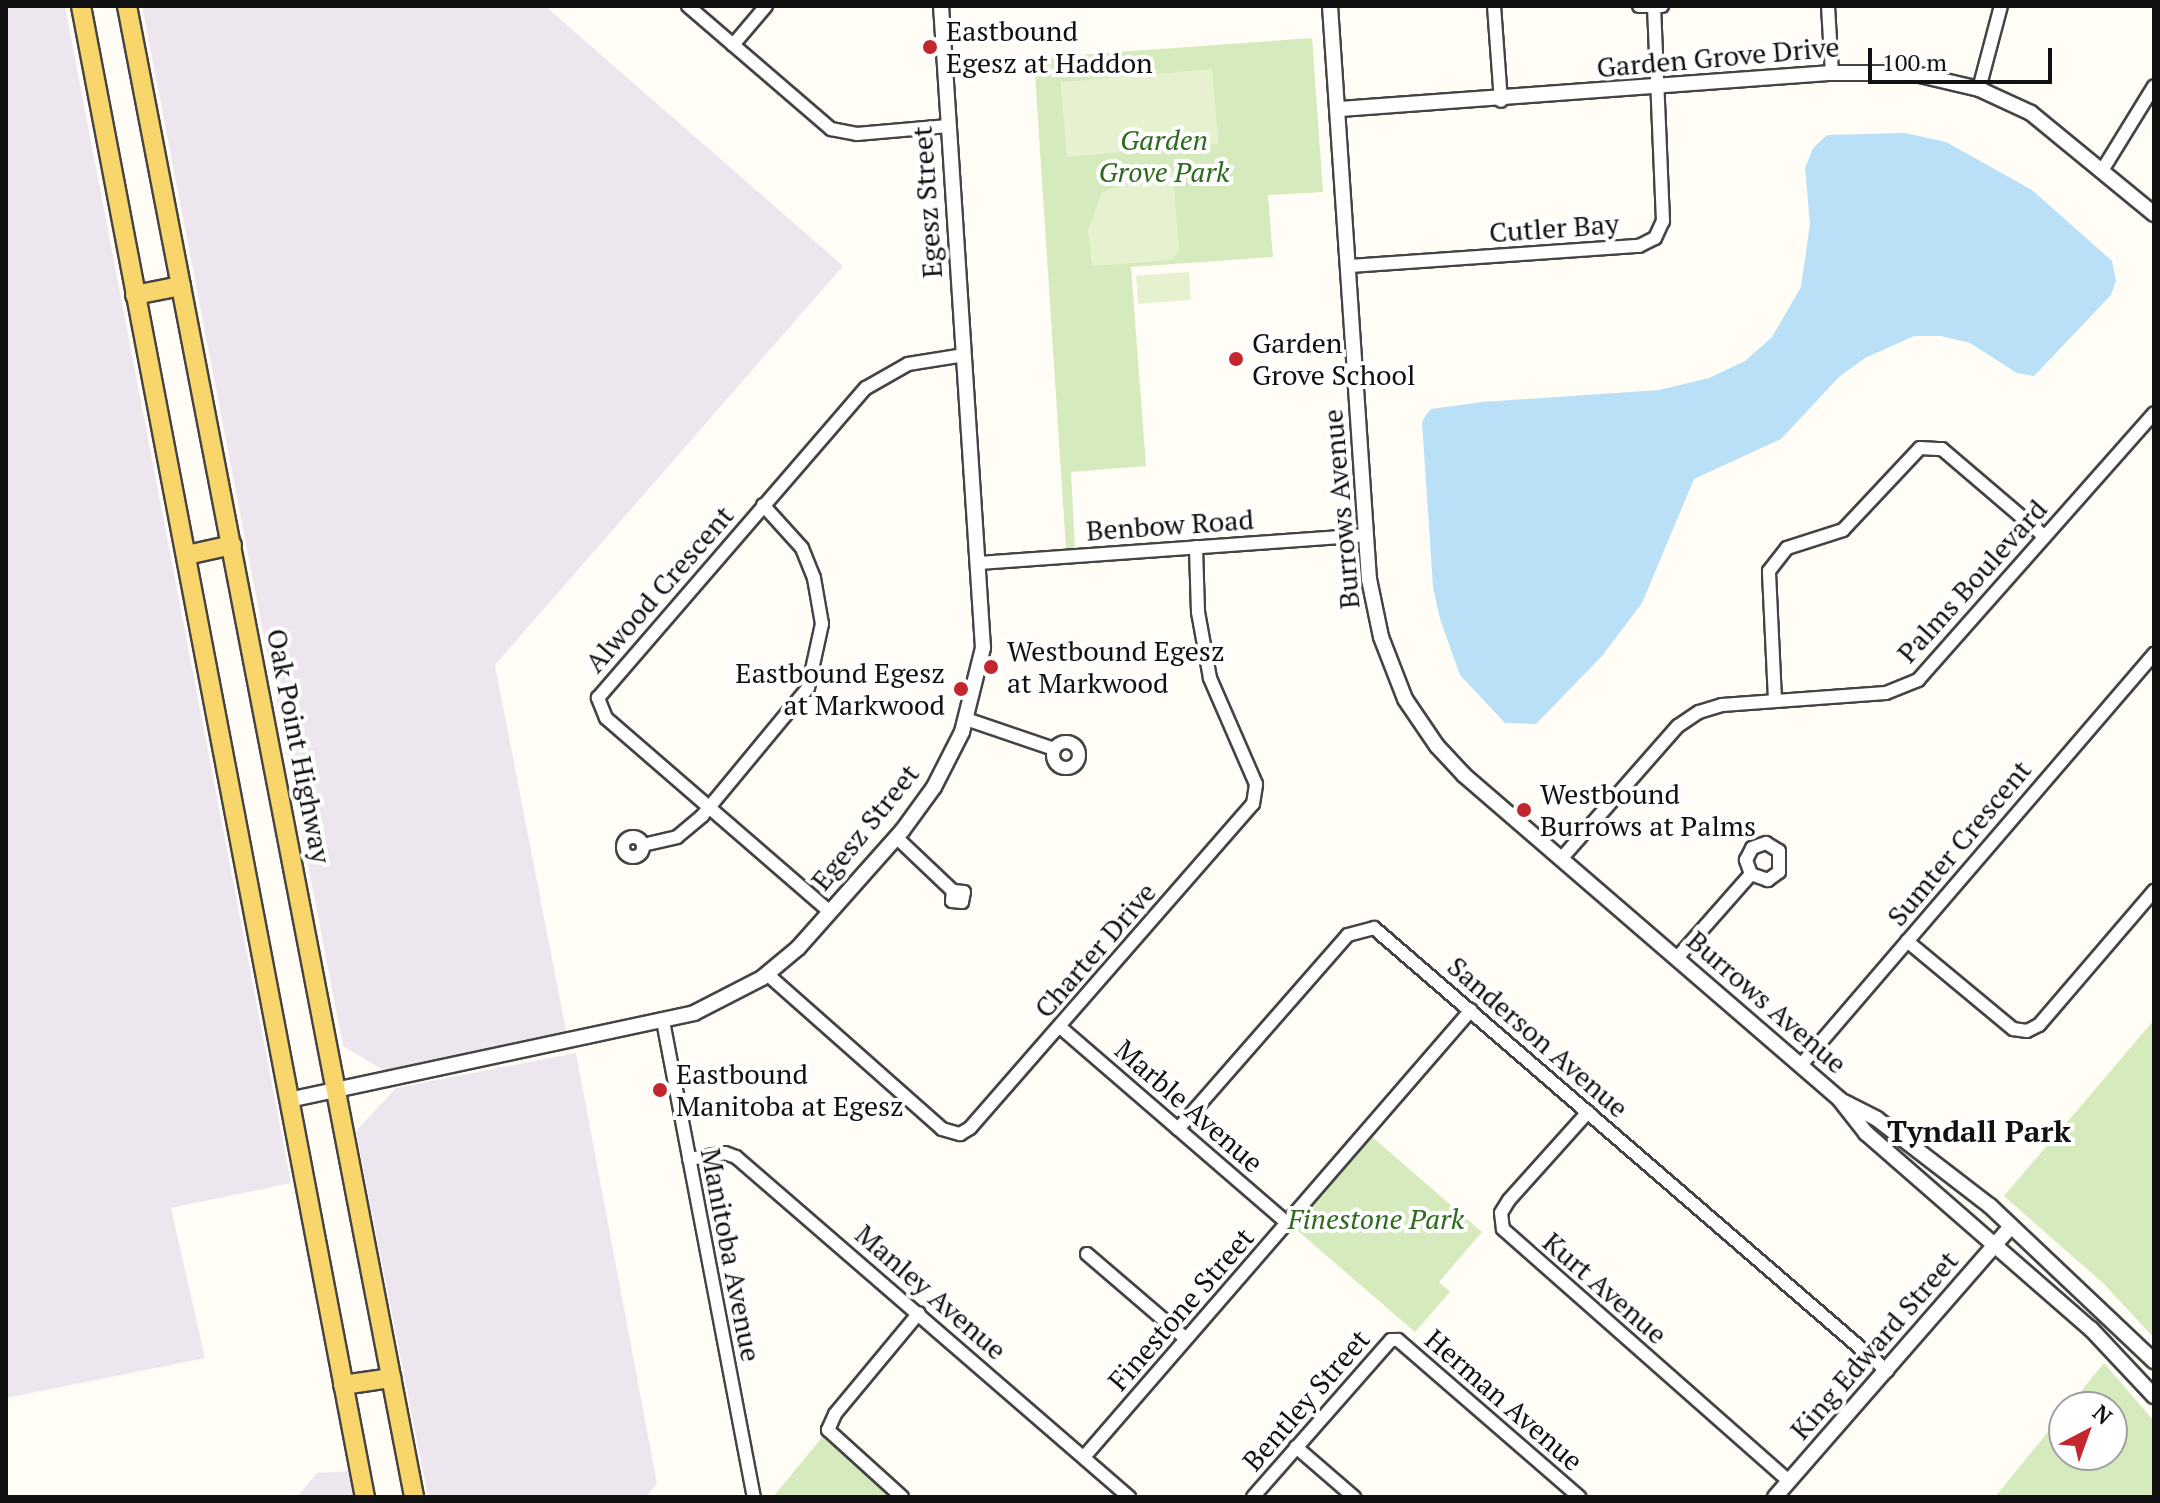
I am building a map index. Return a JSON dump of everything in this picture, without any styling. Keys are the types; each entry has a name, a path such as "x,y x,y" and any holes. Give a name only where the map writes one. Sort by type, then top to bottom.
{"main road":[{"path":"81,6 365,1497"},
{"name":"Oak Point Highway","path":"127,6 414,1497"},
{"path":"135,295 181,286"},
{"path":"187,555 232,545"},
{"path":"343,1385 391,1378"}],"street":[{"path":"688,6 823,125 841,134 948,126"},
{"path":"733,45 766,6"},
{"name":"Egesz Street","path":"289,1100 694,1013 767,974 830,912 896,837 934,787 966,719 983,648 941,6"},
{"name":"Burrows Avenue","path":"1330,6 1340,109 1373,608 1405,699 1450,762 1840,1100 1866,1133 2091,1329 2154,1396"},
{"path":"1494,6 1501,101"},
{"path":"1639,6 1658,8"},
{"path":"1828,6 1832,73"},
{"path":"1979,89 2001,6"},
{"name":"Cutler Bay","path":"1350,266 1639,246 1655,238 1663,221 1657,89 1658,8"},
{"name":"Garden Grove Drive","path":"1340,109 1501,101 1832,73 1911,73 1979,89 2031,113 2103,169 2154,214"},
{"path":"2103,169 2154,86"},
{"name":"Alwood Crescent","path":"830,912 606,718 598,698 866,388 908,364 964,355"},
{"name":"Palms Boulevard","path":"1561,859 1678,726 1722,705 1886,693 1918,680 2152,420"},
{"path":"1775,700 1767,581 1774,562 1787,548 1843,530 1920,448 1942,449 2045,537"},
{"path":"643,845 677,837 709,808 797,705 820,648 820,602 802,548 763,505"},
{"name":"Benbow Road","path":"978,563 1366,535"},
{"name":"Charter Drive","path":"767,974 949,1135 970,1128 1256,796 1256,784 1210,678 1198,612 1196,547"},
{"name":"Sumter Crescent","path":"1801,1065 2154,654"},
{"path":"966,719 1054,749"},
{"path":"896,837 953,891"},
{"path":"1677,958 1751,874"},
{"path":"1907,941 2013,1029 2027,1031 2039,1025 2154,891"},
{"name":"Sanderson Avenue","path":"1178,1129 1356,929 1382,932 1887,1371"},
{"name":"Finestone Street","path":"1084,1457 1471,1010"},
{"name":"Manitoba Avenue","path":"663,1021 754,1497"},
{"name":"Marble Avenue","path":"1060,1027 1287,1223"},
{"name":"Burrows Avenue","path":"1840,1100 1877,1119 2011,1226 2154,1361"},
{"name":"Kurt Avenue","path":"1588,1112 1509,1200 1501,1213 1503,1229 1789,1481"},
{"name":"Manley Avenue","path":"689,1159 725,1153 736,1157 1129,1497"},
{"name":"King Edward Street","path":"1775,1497 2011,1226"},
{"path":"1087,1254 1186,1339"},
{"path":"902,1497 830,1434 835,1414 919,1313"},
{"name":"Bentley Street","path":"1253,1497 1391,1340 1398,1340"},
{"name":"Herman Avenue","path":"1398,1340 1579,1497"},
{"path":"1296,1447 1354,1497"}],"shaded area":[{"path":"6,6 65,6 291,1183 171,1208 205,1358 6,1398"},
{"path":"142,6 545,6 843,266 495,665 568,1041 391,1075 343,1046"},
{"path":"576,1053 657,1484 646,1497 428,1497 356,1131 396,1088"},
{"path":"352,1471 357,1497 297,1497 317,1473"}],"green space":[{"name":"Garden Grove Park","path":"1312,38 1323,192 1268,195 1273,257 1131,267 1146,466 1071,472 1075,549 1066,549 1034,58"},
{"path":"1212,69 1219,144 1067,157 1061,82"},
{"path":"1173,172 1179,250 1172,260 1092,266 1088,230 1102,193 1142,175"},
{"path":"1189,272 1191,300 1138,304 1136,276"},
{"path":"2154,1020 2154,1338 2104,1284 2004,1196"},
{"name":"Finestone Park","path":"1370,1135 1482,1232 1439,1282 1450,1292 1415,1332 1291,1225"},
{"path":"2104,1363 2154,1421 2154,1497 1995,1497 2048,1432 2048,1471 2128,1471 2128,1391 2081,1391"},
{"path":"824,1435 893,1497 773,1497"}],"water":[{"path":"1905,133 1946,142 2032,190 2112,261 2116,281 2111,295 2034,376 2017,373 1970,343 1941,336 1914,336 1865,358 1839,377 1781,439 1694,479 1642,603 1602,656 1536,724 1505,723 1460,675 1440,619 1433,587 1422,422 1426,415 1431,409 1482,402 1659,390 1709,378 1745,361 1772,337 1801,287 1810,224 1805,168 1813,148 1827,135"}],"place":[{"name":"Eastbound Egesz at Haddon","path":"930,47"},
{"name":"Garden Grove School","path":"1236,359"},
{"name":"Westbound Egesz at Markwood","path":"991,667"},
{"name":"Eastbound Egesz at Markwood","path":"961,689"},
{"name":"Westbound Burrows at Palms","path":"1524,810"},
{"name":"Eastbound Manitoba at Egesz","path":"660,1090"}],"district":[{"name":"Tyndall Park","path":"1979,1131"}]}
